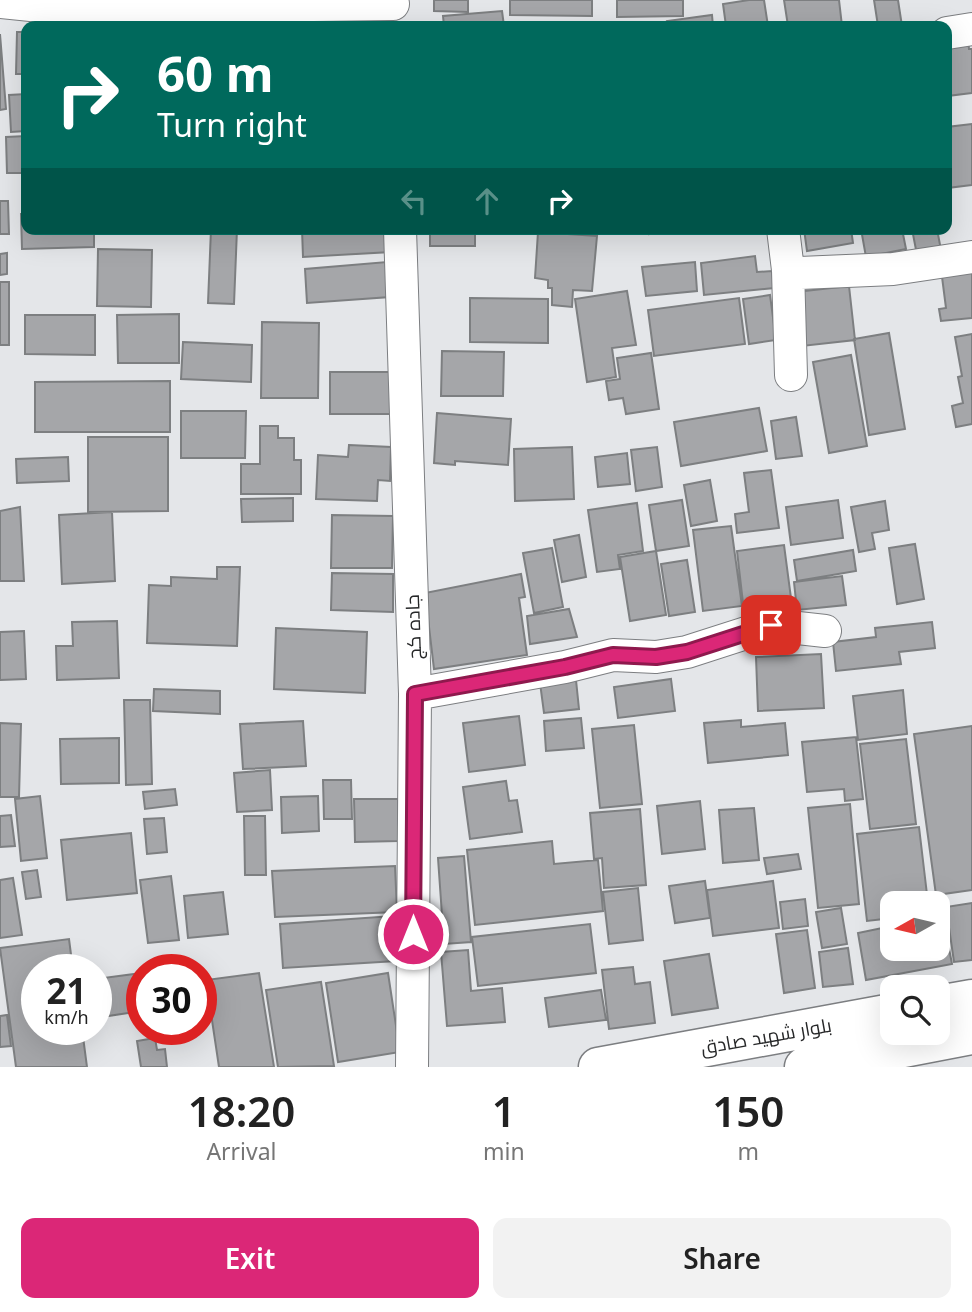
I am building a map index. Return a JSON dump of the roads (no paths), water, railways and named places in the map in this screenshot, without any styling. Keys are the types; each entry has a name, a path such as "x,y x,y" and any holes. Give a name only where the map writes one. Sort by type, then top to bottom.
{"main road":[{"path":"950,1003 972,999"},
{"name":"بلوار شهید صادق","path":"598,1067 880,1015"},
{"name":"بلوار شهید صادق","path":"804,1067 852,1063 972,1035"}],"street":[{"path":"0,2 394,10"},
{"path":"952,32 972,29"},
{"name":"جاده کج","path":"400,235 415,694 412,1067"},
{"path":"783,235 788,270 791,375"},
{"path":"788,270 800,273 893,269 972,257"},
{"path":"415,694 565,667 613,655 656,657 687,652 771,625 825,631"}]}
